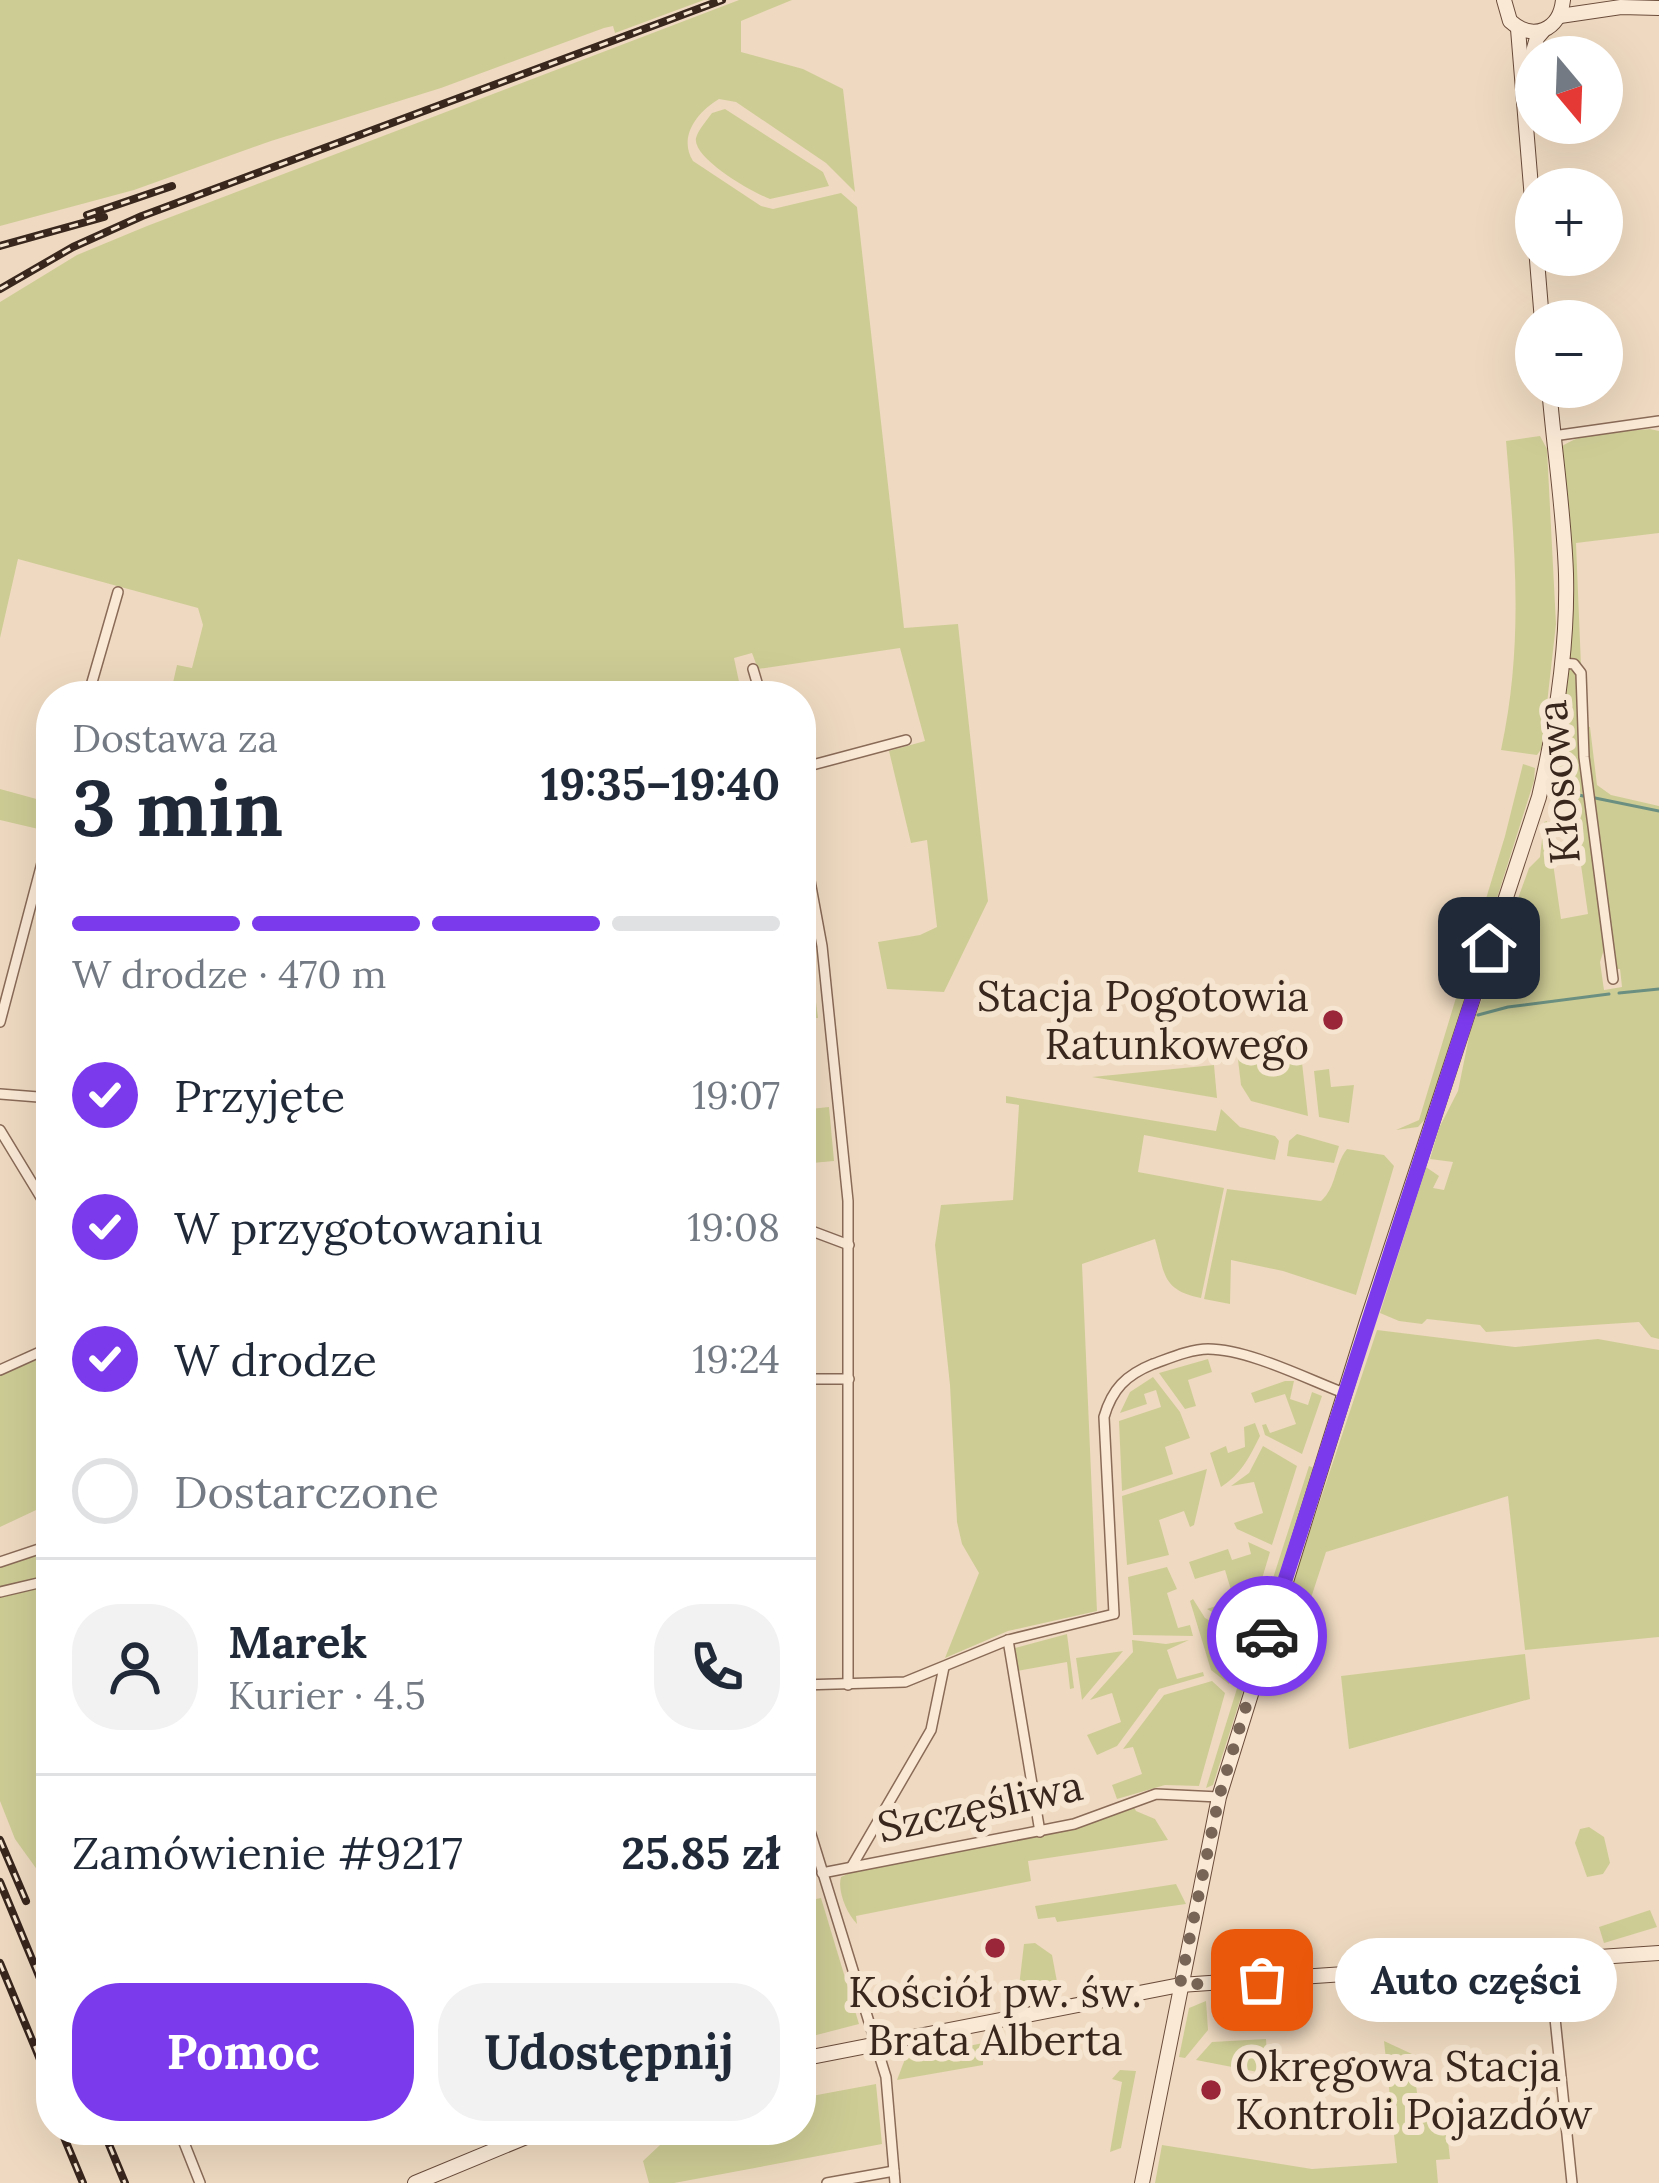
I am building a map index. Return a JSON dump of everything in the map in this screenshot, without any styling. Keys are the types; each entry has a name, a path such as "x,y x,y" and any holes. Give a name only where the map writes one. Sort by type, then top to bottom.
{"street":[{"path":"1504,0 1505,14 1518,28 1543,32"},
{"path":"1560,16 1563,0"},
{"path":"1588,0 1621,7"},
{"path":"1539,36 1560,16 1621,7 1659,8"},
{"path":"1518,28 1519,36"},
{"path":"1525,144 1540,300"},
{"path":"1142,2183 1219,1797 1344,1393 1539,797 1562,663 1566,575 1551,408"},
{"path":"1553,436 1659,421"},
{"path":"92,681 118,592"},
{"name":"Kłosowa","path":"1562,663 1578,666 1580,673 1584,757 1613,979"},
{"path":"753,669 757,681"},
{"path":"816,763 906,740"},
{"path":"0,1022 36,886"},
{"path":"816,913 846,1160 848,1685"},
{"path":"0,1094 36,1097"},
{"path":"0,1130 36,1189"},
{"path":"816,1233 849,1245"},
{"path":"816,1685 904,1682 1008,1640 1114,1614 1105,1417 1114,1390 1130,1376 1208,1349 1344,1393"},
{"path":"0,1370 36,1354"},
{"path":"816,1378 849,1379"},
{"path":"0,1562 36,1550"},
{"path":"0,1592 36,1584"},
{"path":"1008,1640 1040,1832"},
{"path":"852,1866 931,1730 944,1667"},
{"name":"Szczęśliwa","path":"823,1873 1093,1820 1156,1794 1219,1797"},
{"path":"816,1850 878,2043 886,2077 894,2177 827,2183"},
{"path":"816,2057 1180,1985 1659,1953"},
{"path":"1549,1960 1572,2183"},
{"path":"185,2145 200,2183"},
{"path":"415,2183 507,2145"}],"shaded area":[{"path":"0,0 704,0 615,33 613,26 604,28 441,88 134,190 0,226"},
{"path":"739,0 792,0 741,21 741,52 803,69 843,89 855,192 826,163 736,102 719,99 704,111 689,134 689,152 693,161 761,206 773,209 841,193 857,207 904,628 958,624 988,901 944,992 887,989 878,942 937,927 927,840 911,843 889,751 925,741 900,648 758,669 752,653 734,658 739,681 173,681 177,665 192,668 203,625 198,608 18,559 0,638 0,302 77,255"},
{"path":"725,109 823,172 829,186 770,199 725,174 703,155 696,138 712,113"},
{"path":"1659,431 1659,533 1576,543 1581,666 1568,657 1560,448 1591,435"},
{"path":"1540,436 1547,449 1556,624 1542,748 1537,755 1501,750 1515,634 1506,441"},
{"path":"1572,669 1579,682 1580,753 1606,943 1600,962 1604,990 1622,987 1620,969 1615,969 1586,753 1585,680 1586,726 1590,727 1597,785 1611,795 1659,806 1659,1339 1651,1337 1639,1322 1486,1332 1480,1325 1427,1319 1422,1324 1380,1313 1426,1167 1439,1176 1433,1188 1444,1190 1453,1162 1430,1159 1458,1091 1470,1032 1529,868 1540,857 1544,822 1561,919 1588,914 1571,795 1550,790 1567,671"},
{"path":"1523,764 1535,768 1534,781 1428,1116 1418,1127 1396,1130 1419,1120"},
{"path":"0,789 36,799 36,828 0,820"},
{"path":"1299,1036 1308,1116 1251,1101 1241,1085 1237,1051 1258,1040"},
{"path":"1214,1065 1217,1098 1092,1077"},
{"path":"1329,1069 1331,1087 1354,1085 1349,1123 1319,1117 1314,1071"},
{"path":"1006,1096 1216,1131 1221,1109 1240,1127 1279,1141 1275,1160 1144,1135 1138,1172 1224,1188 1201,1298 1172,1285 1155,1239 1082,1264 1097,1611 1008,1631 945,1658 979,1573 962,1544 957,1522 950,1385 935,1245 941,1205 1013,1200 1019,1105 1006,1103"},
{"path":"829,1107 834,1161 816,1163 816,1108"},
{"path":"1297,1134 1339,1146 1334,1163 1287,1156 1289,1141"},
{"path":"1347,1149 1384,1155 1394,1166 1356,1295 1231,1260 1230,1304 1204,1299 1227,1189 1321,1201"},
{"path":"1377,1330 1515,1347 1598,1339 1659,1350 1659,1637 1525,1650 1508,1496 1326,1552 1295,1647 1275,1636"},
{"path":"1208,1359 1212,1372 1188,1380 1196,1406 1185,1409 1159,1373"},
{"path":"36,1360 36,1510 0,1527 0,1375"},
{"path":"1153,1377 1180,1412 1190,1438 1165,1447 1173,1474 1122,1491 1119,1421 1161,1407 1156,1390 1144,1394 1147,1404 1120,1413 1130,1392"},
{"path":"1294,1381 1290,1399 1308,1405 1312,1392 1322,1396 1302,1454 1265,1435 1262,1425 1270,1433 1296,1424 1285,1394 1255,1403 1251,1393"},
{"path":"1255,1423 1260,1436 1239,1471 1221,1487 1210,1453 1226,1446 1228,1453 1245,1447 1244,1427"},
{"path":"1263,1446 1297,1466 1272,1545 1237,1529 1234,1523 1263,1513 1254,1482 1231,1486 1249,1473"},
{"path":"1309,1466 1314,1468 1263,1630 1257,1628"},
{"path":"1207,1469 1194,1525 1190,1527 1184,1511 1159,1520 1169,1555 1127,1565 1122,1496"},
{"path":"1248,1542 1270,1552 1246,1632 1207,1609 1234,1600 1225,1570 1195,1579 1189,1562 1228,1549 1232,1560 1251,1554"},
{"path":"36,1555 36,1580 0,1588 0,1566"},
{"path":"1167,1567 1177,1589 1167,1593 1178,1628 1190,1625 1193,1636 1133,1635 1128,1577"},
{"path":"36,1589 36,1868 15,1839 0,1801 0,1597"},
{"path":"1193,1599 1205,1618 1243,1638 1229,1684 1211,1670"},
{"path":"1067,1634 1074,1688 1070,1689 1067,1662 1017,1671 1015,1648"},
{"path":"1254,1634 1260,1637 1213,1785 1206,1788"},
{"path":"1132,1640 1166,1644 1189,1640 1167,1650 1177,1679 1203,1672 1204,1676 1159,1689 1117,1746 1097,1755 1087,1735 1121,1722 1112,1693 1090,1700 1133,1652"},
{"path":"1123,1651 1082,1700 1076,1658"},
{"path":"1525,1654 1530,1699 1349,1749 1341,1676"},
{"path":"1212,1681 1225,1693 1199,1786 1165,1785 1117,1799 1112,1785 1142,1774 1133,1747 1123,1749 1164,1695"},
{"path":"1134,1807 1155,1819 1168,1840 1028,1861 1031,1881 856,1916 857,1924 846,1908 841,1877 863,1867 1063,1832"},
{"path":"1589,1827 1604,1837 1610,1863 1603,1874 1587,1877 1575,1843 1580,1829"},
{"path":"1176,1884 1186,1904 1057,1922 1055,1917 1038,1919 1035,1906"},
{"path":"821,1898 859,2024 816,2035 816,1899"},
{"path":"1650,1910 1657,1927 1604,1943 1599,1927"},
{"path":"1035,1943 1052,1955 1058,1987 1018,1995 1024,1944"},
{"path":"1206,2001 1208,2030 1185,2058 1179,2057 1189,2008"},
{"path":"1266,2039 1268,2074 1196,2060 1212,2042"},
{"path":"1384,2041 1412,2054 1419,2108 1444,2104 1450,2159 1436,2160 1438,2183 1155,2183 1162,2145 1312,2169 1397,2163"},
{"path":"983,2043 983,2065 897,2080 905,2059"},
{"path":"1120,2070 1136,2071 1121,2148 1110,2152 1122,2082 1112,2079"},
{"path":"876,2084 882,2144 674,2183 649,2183 643,2161 660,2145 816,2145 816,2095"}],"waterway":[{"path":"1550,788 1583,796"},
{"path":"1595,798 1659,811"},
{"path":"1619,993 1659,989"},
{"path":"1478,1015 1609,994"}],"railway":[{"path":"0,289 73,247 142,216 722,0"},
{"path":"87,215 172,186"},
{"path":"0,246 104,217"},
{"path":"0,1840 26,1901"},
{"path":"0,1882 36,1969"},
{"path":"0,1963 36,2050"},
{"path":"67,2145 83,2183"},
{"path":"109,2145 125,2183"}],"way so far":[{"path":"1262,1980 1180,1985 1219,1797 1267,1636"}],"place":[{"name":"Stacja Pogotowia Ratunkowego","path":"1333,1020"},
{"name":"Kościół pw. św. Brata Alberta","path":"995,1948"},
{"name":"Auto części","path":"1262,1980"},
{"name":"Okręgowa Stacja Kontroli Pojazdów","path":"1211,2090"}],"route":[{"path":"1267,1636 1489,948"}]}
